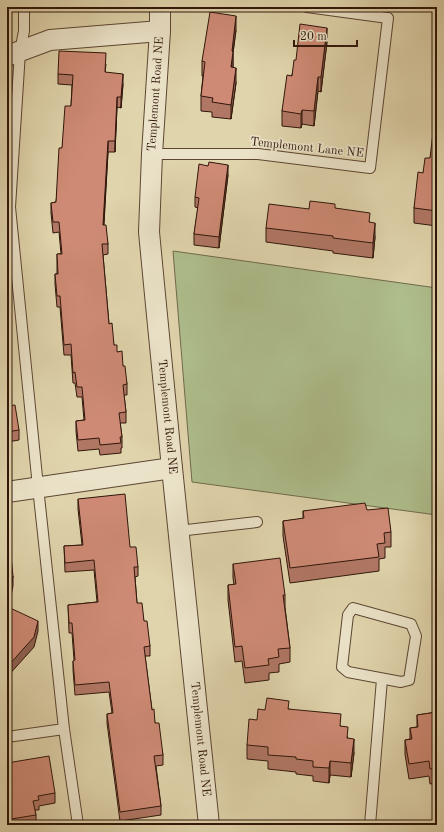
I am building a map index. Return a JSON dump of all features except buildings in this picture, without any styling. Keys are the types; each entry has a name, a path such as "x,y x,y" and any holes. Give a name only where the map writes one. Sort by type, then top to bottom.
{"street":[{"name":"Templemont Road NE","path":"160,7 160,31 152,154 150,232 178,531 209,825"},
{"path":"13,54 50,40 160,31"},
{"path":"7,492 172,468"}],"lane":[{"path":"24,7 24,31 13,54 9,207 64,728 78,825"},
{"name":"Templemont Lane NE","path":"152,154 258,154 370,168 388,18 307,7"},
{"path":"178,531 257,522"},
{"path":"353,608 411,624 416,636 409,680 401,682 382,678 348,672 342,667 348,615 353,608"},
{"path":"370,825 382,678"},
{"path":"7,737 64,728"}],"green space":[{"path":"173,251 437,288 437,515 192,482"}]}
